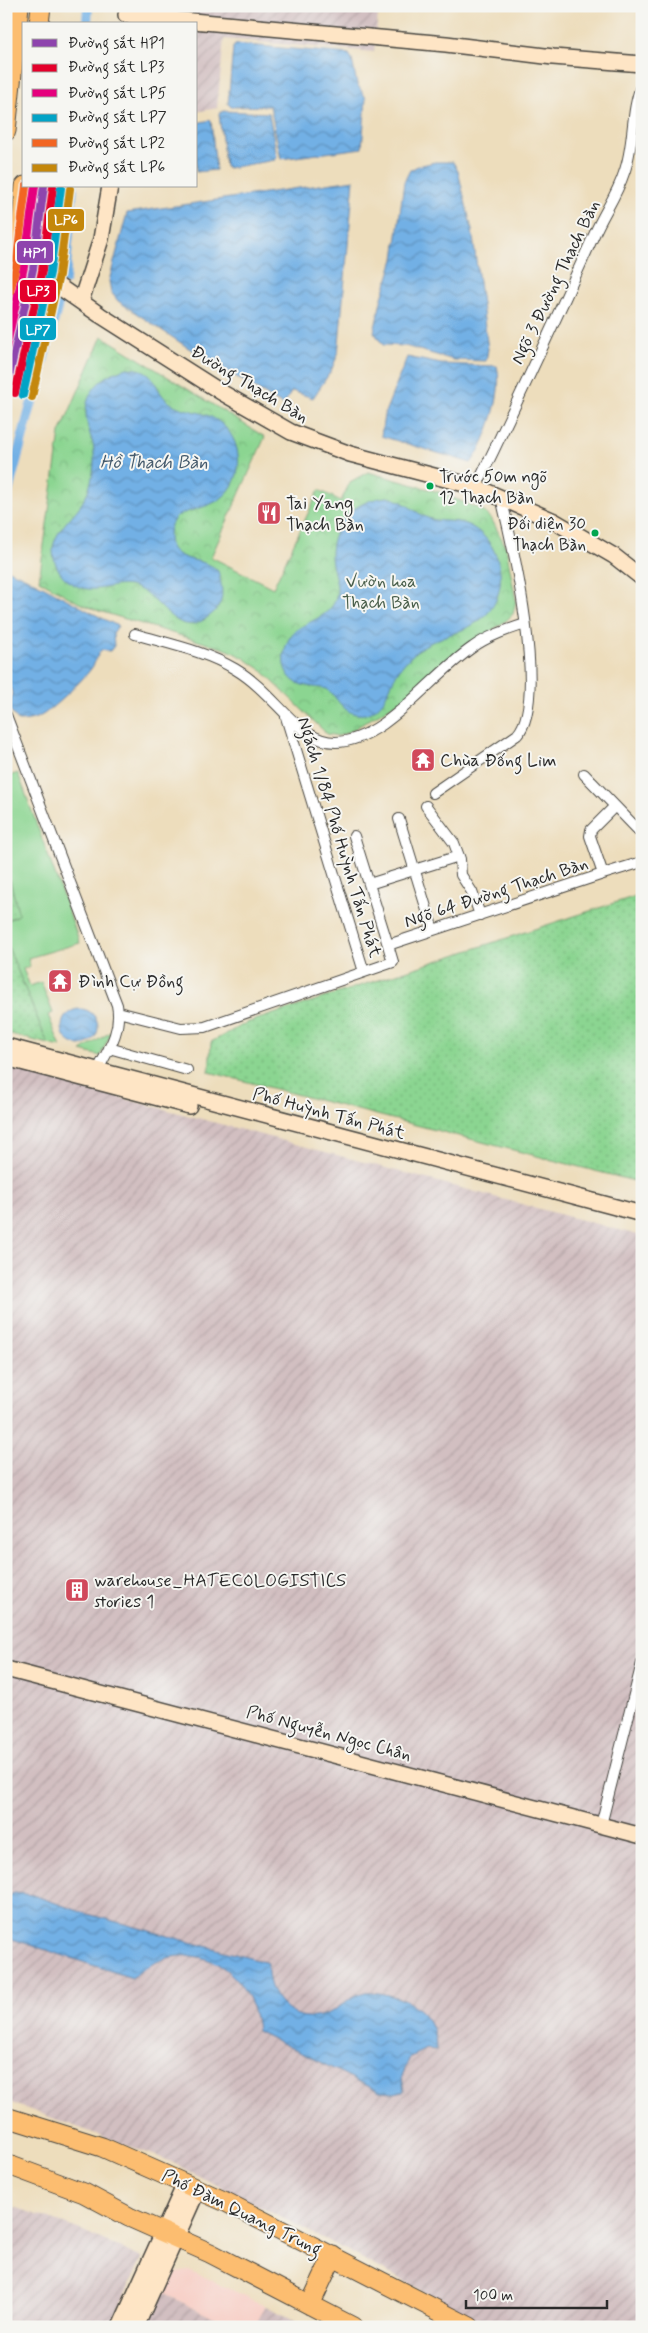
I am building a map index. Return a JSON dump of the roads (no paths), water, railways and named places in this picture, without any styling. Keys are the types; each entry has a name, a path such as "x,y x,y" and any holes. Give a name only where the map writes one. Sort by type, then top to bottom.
{"highway":[{"path":"6,131 19,6"},
{"path":"39,22 41,6"},
{"path":"6,320 12,252 25,188"},
{"name":"Phố Đàm Quang Trung","path":"6,2117 102,2147 191,2186 333,2256 470,2327"},
{"path":"6,2164 84,2193 353,2327"},
{"path":"310,2305 333,2256"}],"street":[{"path":"126,15 642,64"},
{"name":"Ngõ 3 Đường Thạch Bàn","path":"476,487 571,289 594,235 618,190 629,158 636,99 642,84"},
{"path":"81,301 101,239 110,188"},
{"name":"Đường Thạch Bàn","path":"12,252 81,301 221,392 291,432 350,454 476,487 554,521 614,556 642,578"},
{"path":"433,793 522,729 528,711 529,682 525,624 516,568 501,498"},
{"path":"135,634 195,652 226,664 254,682 298,727 325,742 346,743 383,724 407,706 473,647 525,624"},
{"name":"Ngách 1/84 Phố Huỳnh Tấn Phát","path":"284,712 364,972"},
{"path":"6,714 115,998 118,1012 116,1035 97,1071"},
{"path":"584,774 642,834"},
{"path":"426,806 450,836 459,856 461,875 472,892 480,915"},
{"name":"Ngõ 64 Đường Thạch Bàn","path":"354,836 388,945 603,874 590,836 591,830 615,806"},
{"path":"399,819 433,930"},
{"path":"369,884 459,856"},
{"path":"603,874 642,862"},
{"path":"118,1012 181,1028 205,1027 393,962 388,945"},
{"name":"Phố Huỳnh Tấn Phát","path":"6,1046 642,1225"},
{"path":"109,1048 187,1070"},
{"name":"Phố Huỳnh Tấn Phát","path":"6,1058 254,1117"},
{"name":"Phố Huỳnh Tấn Phát","path":"421,1162 642,1214"},
{"path":"600,1825 642,1663"},
{"name":"Phố Nguyễn Ngọc Chân","path":"6,1669 642,1836"},
{"path":"120,2327 169,2235 191,2186"},
{"path":"136,2327 169,2235"}],"water":[{"path":"236,44 349,54 357,84 366,98 362,148 281,159 270,106 231,107 228,104 233,47"},
{"path":"223,111 269,113 277,157 275,160 228,168 225,166 219,114"},
{"path":"211,120 216,170 198,172 198,123"},
{"path":"435,162 453,162 458,171 472,230 488,349 486,361 454,360 405,346 383,345 374,332 394,259 404,182 410,170"},
{"path":"354,180 338,354 331,371 313,398 292,391 283,405 187,347 118,301 111,292 109,281 127,213"},
{"path":"407,357 441,364 497,366 499,376 498,389 493,416 483,442 471,463 381,436 384,415"},
{"name":"Hồ Thạch Bàn","path":"127,368 145,372 154,381 165,398 177,407 212,417 218,421 227,429 237,449 238,471 228,491 215,502 177,516 170,528 169,537 175,552 181,556 212,566 218,571 222,588 220,604 213,613 200,622 189,624 180,622 144,592 134,587 126,585 88,589 80,587 71,583 62,575 54,559 53,550 57,535 82,503 92,479 94,452 86,412 90,394 109,375"},
{"path":"388,497 400,501 428,518 463,523 479,532 495,553 499,566 499,592 494,604 486,615 478,621 425,645 417,651 399,670 381,704 371,712 358,714 352,713 343,707 327,689 296,682 287,673 284,665 284,655 286,646 295,631 324,614 335,601 337,584 331,557 335,534 340,524 347,515 365,502"},
{"path":"6,569 35,582 118,626 113,633 114,646 110,651 101,650 86,675 49,710 38,717 25,721 18,721 10,710 12,693 6,673"},
{"path":"80,1009 87,1010 93,1014 97,1020 97,1034 93,1040 87,1044 80,1045 73,1044 67,1040 63,1034 62,1027 63,1020 67,1014 73,1010"},
{"path":"14,1893 33,1895 84,1913 268,1963 268,1976 277,1998 284,2007 304,2017 316,2017 329,2013 355,1996 365,1992 402,1999 418,2009 429,2022 433,2030 436,2050 426,2049 410,2057 402,2076 404,2091 394,2093 380,2092 257,2031 252,2007 242,1987 229,1972 212,1961 193,1956 173,1957 152,1964 132,1978 6,1937 6,1897"}],"waterway":[{"path":"87,22 88,6"},
{"path":"65,280 73,188"},
{"path":"6,499 60,297"}],"rail line":[{"name":"LP2","path":"6,309 16,266 26,188"},
{"name":"LP5","path":"6,349 24,267 35,188"},
{"name":"HP1","path":"6,390 33,269 44,188"},
{"name":"LP3","path":"15,393 42,271 53,188"},
{"name":"LP7","path":"23,395 50,273 61,188"},
{"name":"LP6","path":"32,397 59,275 70,189"}],"place":[{"name":"Trước 50m ngõ 12 Thạch Bàn","path":"430,486"},
{"name":"Tai Yang Thạch Bàn","path":"269,513"},
{"name":"Đối diện 30 Thạch Bàn","path":"595,533"},
{"name":"Chùa Đống Lim","path":"423,760"},
{"name":"Đình Cự Đồng","path":"60,981"},
{"name":"warehouse_HATECOLOGISTICS stories 1","path":"77,1590"}],"park label":[{"name":"Vườn hoa Thạch Bàn","path":"381,591"}]}
